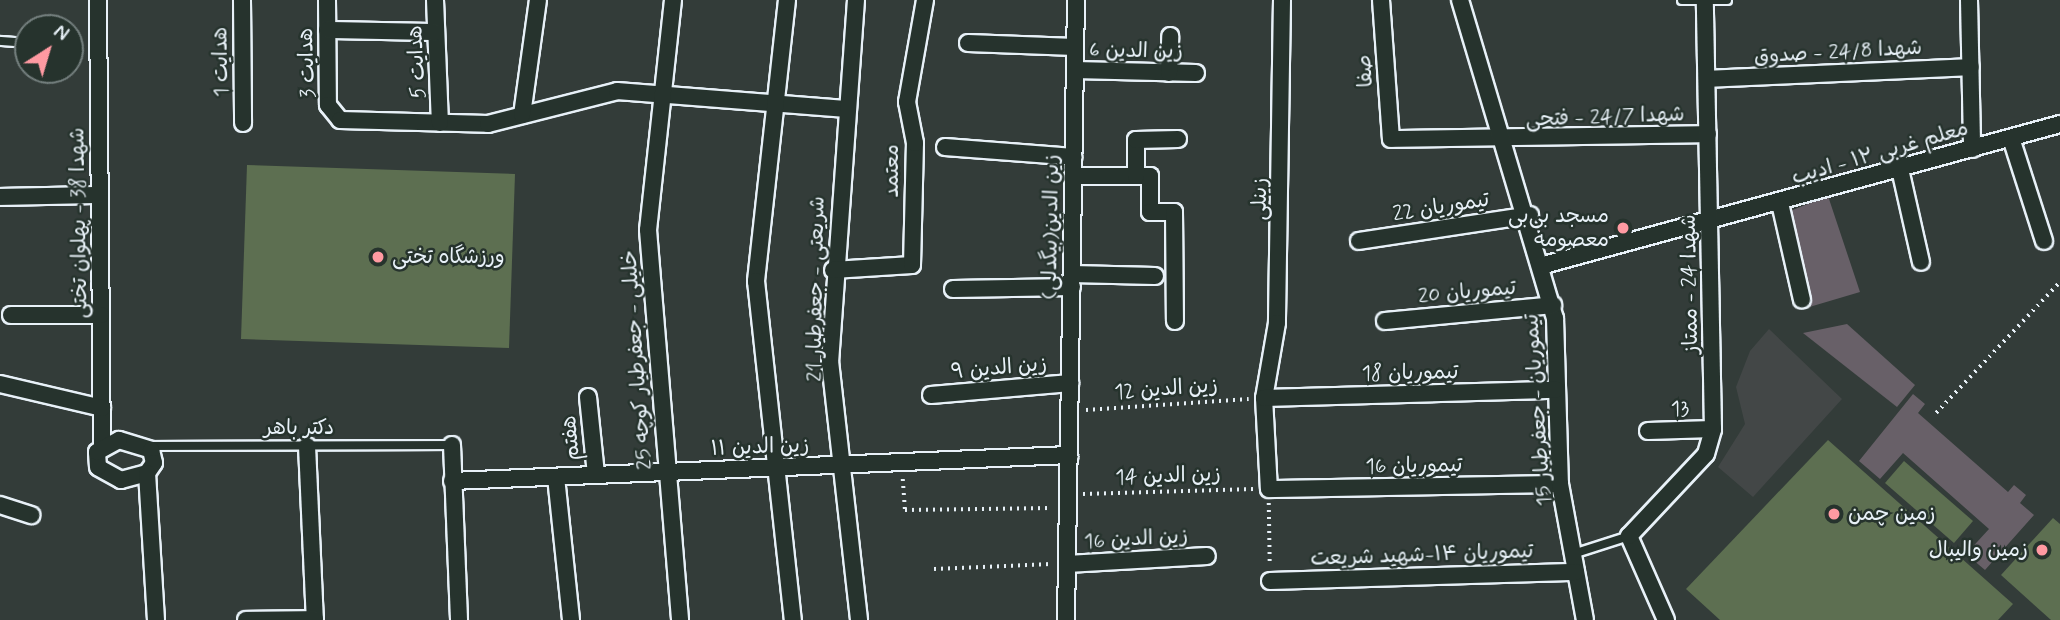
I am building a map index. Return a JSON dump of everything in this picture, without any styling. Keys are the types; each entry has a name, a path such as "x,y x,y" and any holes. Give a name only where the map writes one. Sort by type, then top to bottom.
{"street":[{"name":"شهدا 38 - پهلوان تختی","path":"98,0 102,446"},
{"name":"هدایت 1","path":"242,0 243,123"},
{"name":"هدایت 3","path":"327,0 328,105 340,120 440,123"},
{"name":"هدایت 5","path":"435,0 440,123"},
{"path":"522,115 538,0"},
{"name":"خلیلی - جعفرطیار کوچه 25","path":"673,0 658,96 648,230 680,620"},
{"path":"787,0 756,281 793,620"},
{"name":"شریعتی - جعفرطیار 21","path":"856,0 833,270 830,361 859,620"},
{"name":"معتمد","path":"833,270 912,265 915,143 907,102 925,0"},
{"name":"زین الدین(بیگدلی)","path":"1066,620 1076,0"},
{"name":"زینلی","path":"1269,489 1264,398 1277,323 1282,0"},
{"name":"صفا","path":"1381,0 1391,139"},
{"name":"تیموریان - جعفرطیار 15","path":"1461,0 1503,142 1530,215 1553,305 1560,484 1586,620"},
{"name":"شهدا 24 - ممتاز","path":"1629,536 1706,454 1713,429 1705,0"},
{"path":"1969,0 1972,149"},
{"path":"327,30 436,32"},
{"path":"1169,72 1170,36"},
{"path":"968,43 1075,47"},
{"name":"شهدا 24/8 - صدوق","path":"1707,79 1971,67"},
{"name":"زین الدین 6","path":"1075,70 1196,73"},
{"path":"440,123 488,124 617,92 846,109"},
{"name":"معلم غربی ۱۲ - ادیب","path":"1544,265 1780,203 2060,124"},
{"name":"شهدا 24/7 - فتحی","path":"1391,139 1503,142 1708,134"},
{"path":"2011,138 2044,241"},
{"path":"1136,176 1136,139 1178,139"},
{"path":"945,147 1074,157"},
{"path":"1900,169 1921,262"},
{"path":"1073,176 1150,176 1150,212 1174,212 1175,321"},
{"path":"0,197 99,195"},
{"path":"1780,203 1802,300"},
{"name":"تیموریان 22","path":"1359,241 1530,215"},
{"path":"953,289 1155,276"},
{"name":"تیموریان 20","path":"1385,321 1553,305"},
{"path":"11,315 101,315"},
{"name":"زین الدین ۹","path":"931,395 1070,383"},
{"path":"0,384 102,408"},
{"name":"تیموریان 18","path":"1264,398 1556,390"},
{"name":"هفتم","path":"588,397 596,475"},
{"name":"13","path":"1648,432 1713,429"},
{"path":"147,473 121,480 103,473 95,460 102,446 129,440 146,446 154,456 147,473 156,620"},
{"path":"452,445 459,620"},
{"path":"246,620 315,620 307,446"},
{"name":"زین الدین ۱۱","path":"453,481 1069,455"},
{"path":"556,477 571,620"},
{"name":"تیموریان 16","path":"1269,489 1560,484"},
{"path":"0,505 31,515"},
{"path":"1629,536 1666,620"},
{"name":"زین الدین 16","path":"1067,564 1207,556"},
{"name":"تیموریان ۱۴-شهید شریعت","path":"1270,581 1576,572"}],"lane":[{"path":"1682,0 1727,0"},
{"name":"دکتر باهر","path":"146,446 452,445"},
{"path":"1573,554 1629,536"}],"path":[{"path":"1936,414 2060,282"},
{"name":"زین الدین 12","path":"1070,411 1264,398"},
{"name":"زین الدین 14","path":"902,462 905,510 1269,489"},
{"path":"1269,489 1270,581"},
{"path":"934,569 1067,564"}],"shaded area":[{"path":"1769,329 1842,399 1753,497 1718,467 1745,424 1736,387 1750,351"}],"green space":[{"name":"ورزشگاه تختی","path":"247,165 515,174 509,348 241,339"},
{"name":"زمین چمن","path":"1828,440 2013,604 1998,620 1720,620 1686,589"},
{"path":"1904,461 1973,521 1954,543 1885,483"},
{"name":"زمین والیبال","path":"2053,518 2060,524 2060,620 2051,620 2001,575"}],"building":[{"path":"1828,196 1860,292 1806,308 1785,213"},
{"path":"1847,324 1915,385 1897,407 1803,333"},
{"path":"1913,394 1925,404 1918,413 2008,492 2014,485 2026,495 2020,503 2034,515 1985,570 1966,554 1989,529 1903,453 1880,479 1859,461"}],"place":[{"name":"مسجد بی‌بی معصومه","path":"1623,228"},
{"name":"ورزشگاه تختی","path":"378,257"},
{"name":"زمین چمن","path":"1834,514"},
{"name":"زمین والیبال","path":"2042,550"}]}
